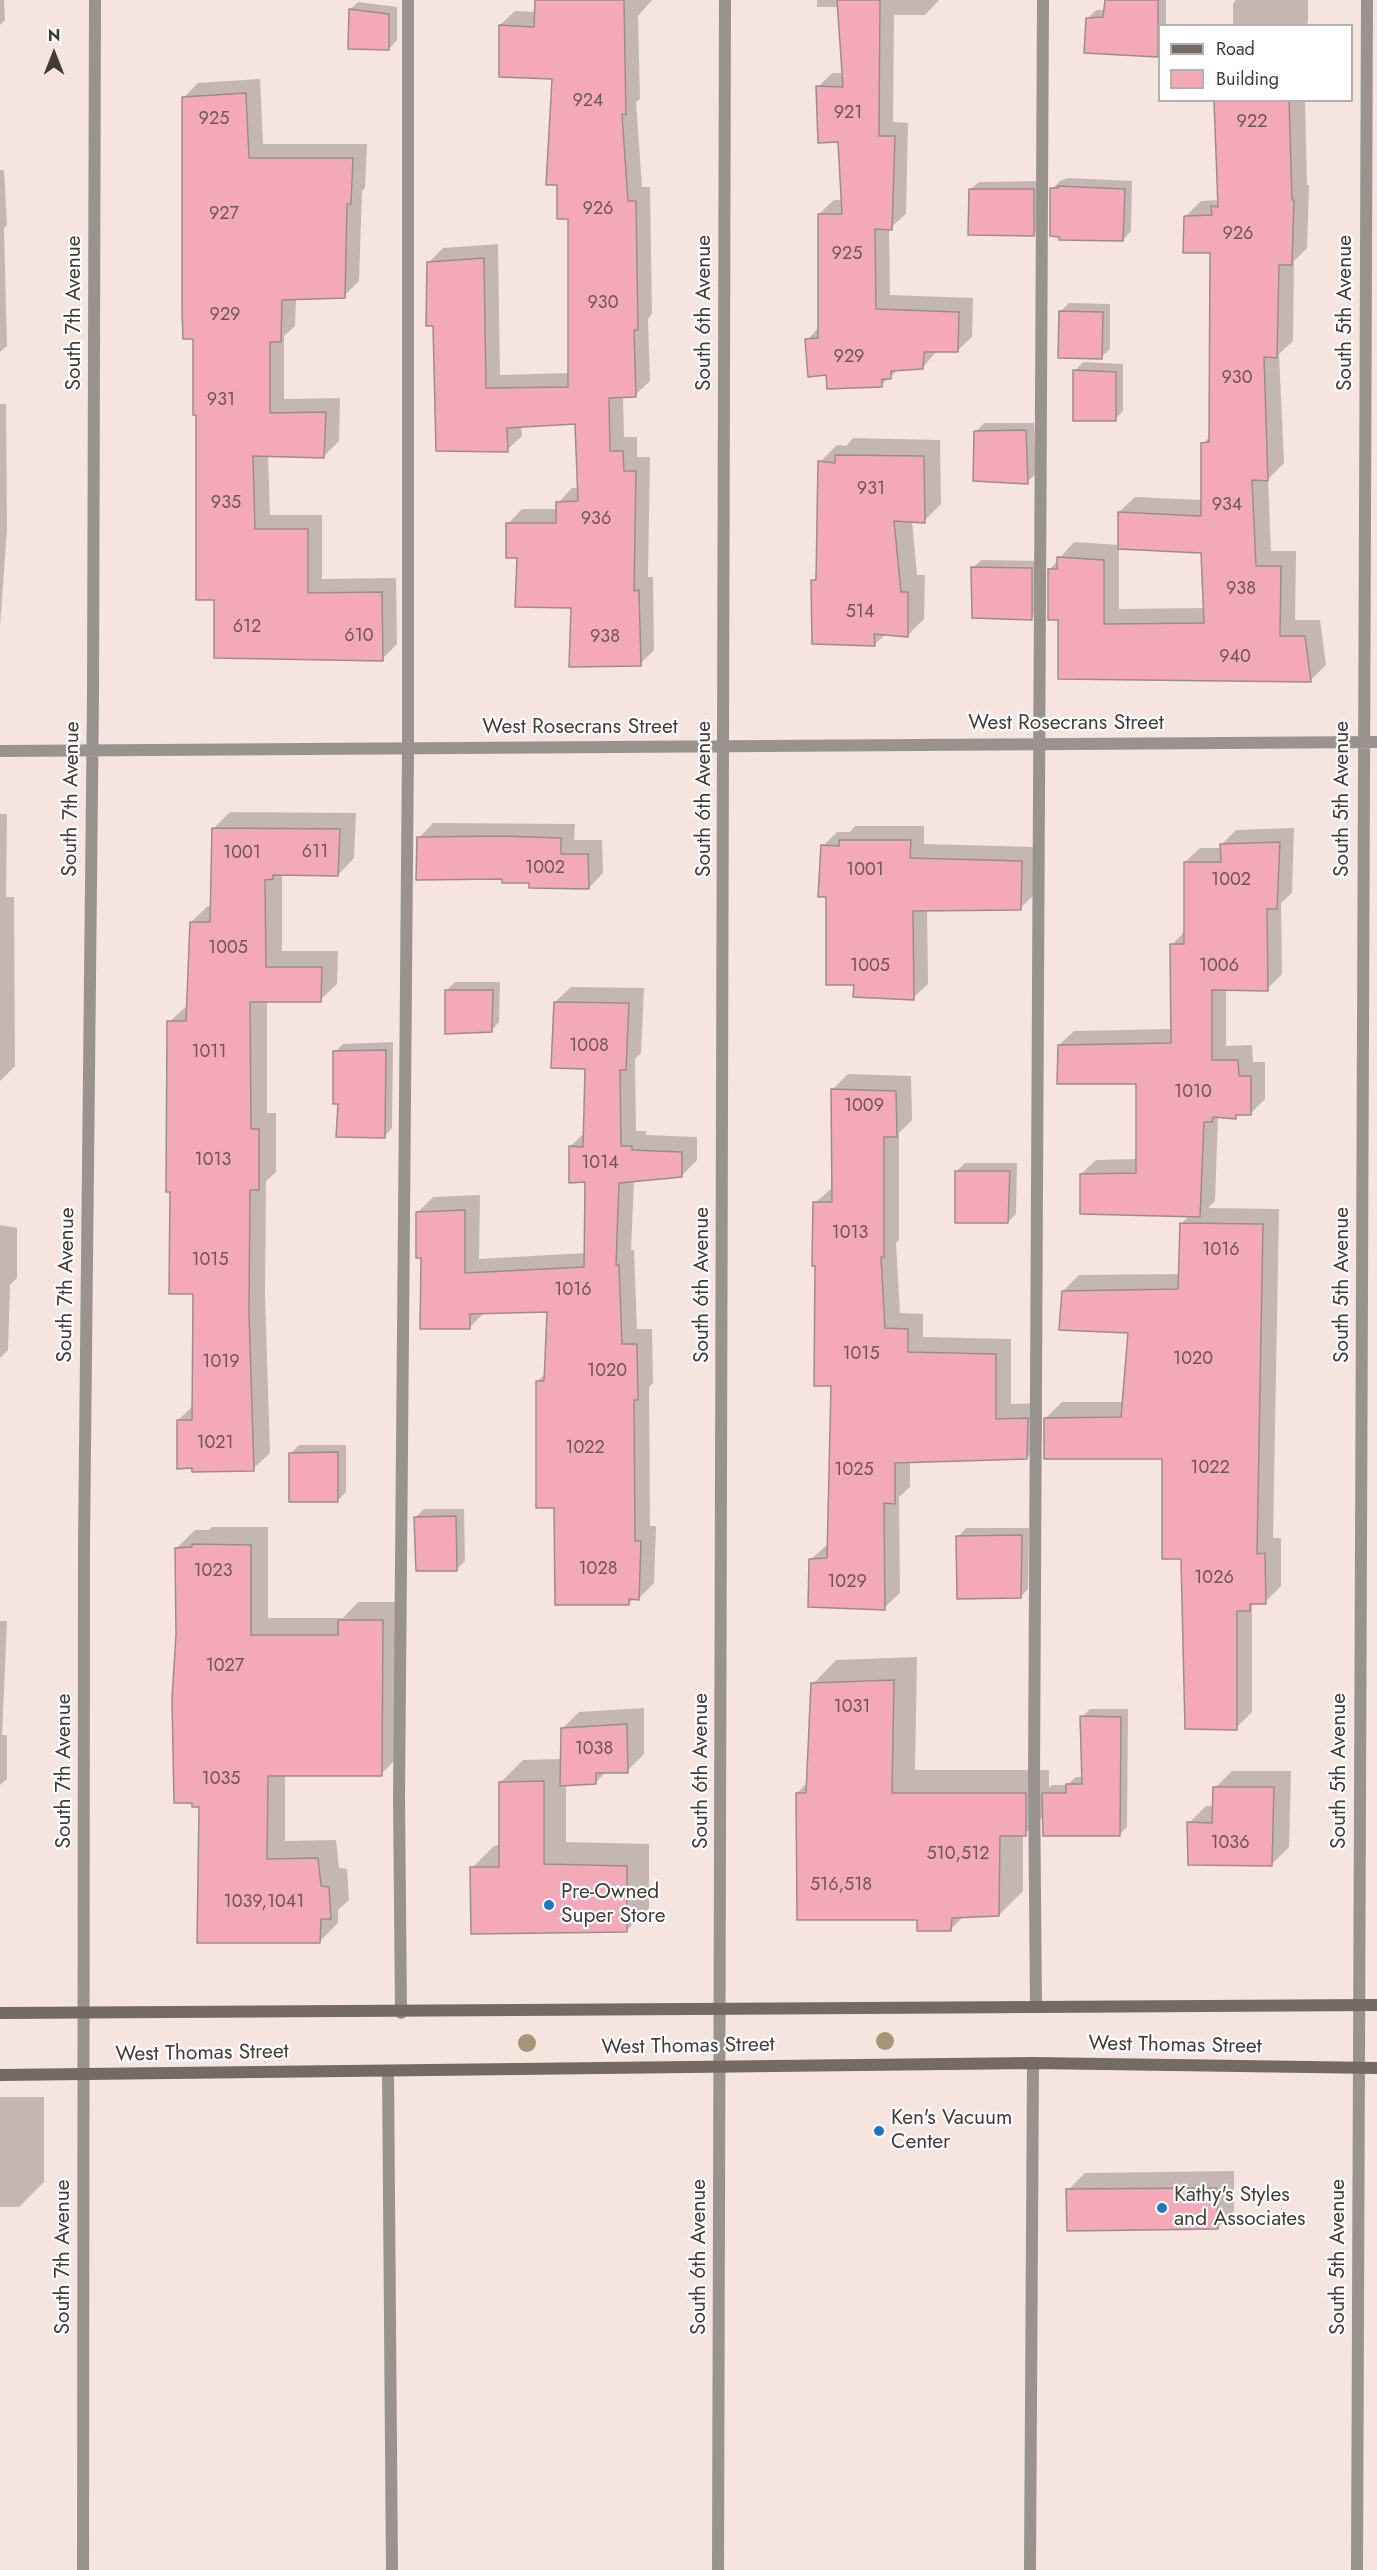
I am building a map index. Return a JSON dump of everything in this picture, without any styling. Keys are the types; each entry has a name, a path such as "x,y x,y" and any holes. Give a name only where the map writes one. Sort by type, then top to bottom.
{"main road":[{"name":"West Thomas Street","path":"0,2013 400,2013 1377,2005"},
{"name":"West Thomas Street","path":"0,2075 1033,2063 1377,2068"}],"street":[{"name":"South 7th Avenue","path":"83,2570 84,1542 92,750 95,0"},
{"path":"400,2013 399,1796 408,748 408,0"},
{"name":"South 6th Avenue","path":"718,2570 722,2011 725,0"},
{"path":"1036,2007 1034,1782 1043,0"},
{"name":"South 5th Avenue","path":"1357,2570 1366,0"},
{"name":"West Rosecrans Street","path":"0,751 1377,742"},
{"path":"1030,2570 1033,2063"},
{"path":"388,2071 392,2570"}],"building":[{"path":"535,0 624,0 626,115 622,114 628,201 636,201 638,330 634,330 636,397 609,398 610,451 623,451 624,471 636,471 634,591 639,590 641,666 569,667 571,608 515,607 517,558 506,558 506,523 556,523 556,502 578,501 575,424 507,428 508,452 436,451 433,326 426,326 427,262 484,258 486,388 568,387 568,219 557,219 557,185 546,185 552,79 499,77 499,25 534,27"},
{"path":"837,0 880,0 879,136 895,136 892,230 875,229 876,309 959,312 958,352 924,352 923,369 891,371 891,379 882,379 882,387 827,389 826,375 808,377 805,339 818,338 818,214 842,214 838,142 818,143 816,86 843,87"},
{"path":"1105,0 1158,0 1158,57 1084,53 1086,18 1103,17"},
{"path":"349,9 389,14 389,50 348,49"},
{"path":"246,93 249,158 353,158 351,204 347,204 345,298 282,300 281,342 270,342 270,413 326,412 324,458 253,456 255,529 308,529 308,593 382,592 383,661 214,658 214,600 196,600 196,415 193,415 193,339 183,339 182,311 182,97"},
{"path":"1214,102 1289,102 1292,200 1294,200 1292,265 1279,265 1277,358 1264,357 1268,481 1252,480 1256,566 1281,566 1280,636 1305,636 1311,682 1058,679 1058,620 1048,620 1048,569 1057,569 1057,557 1104,560 1104,624 1204,623 1201,553 1118,549 1118,512 1201,516 1201,443 1209,442 1210,253 1183,253 1184,216 1212,215 1211,206 1218,207"},
{"path":"1058,186 1125,189 1123,241 1059,240 1059,237 1050,236 1050,188 1058,188"},
{"path":"969,189 1034,189 1034,236 968,235"},
{"path":"1059,311 1103,312 1102,359 1058,358"},
{"path":"1073,370 1116,372 1116,421 1073,421"},
{"path":"1026,430 1028,484 973,481 974,431"},
{"path":"835,455 924,456 925,523 894,521 901,592 908,592 908,637 874,634 875,646 812,644 811,580 816,580 818,461 835,463"},
{"path":"971,567 1032,568 1032,620 972,618"},
{"path":"212,828 340,829 338,876 273,875 273,879 265,880 266,967 322,967 321,1002 250,1002 251,1129 259,1129 259,1190 250,1190 249,1312 254,1471 192,1472 192,1468 177,1469 177,1420 192,1420 193,1294 169,1294 170,1192 166,1192 167,1021 186,1021 190,922 210,922"},
{"path":"417,837 561,838 561,854 588,854 589,889 529,888 529,883 502,883 502,879 416,880"},
{"path":"839,840 911,840 910,858 1022,861 1021,910 913,911 914,1000 853,997 854,985 826,985 826,897 818,897 821,845 839,846"},
{"path":"1280,842 1277,909 1267,909 1268,991 1212,990 1212,1060 1238,1060 1239,1076 1251,1076 1251,1115 1236,1115 1236,1119 1213,1117 1212,1122 1204,1122 1200,1217 1080,1214 1080,1174 1136,1173 1136,1084 1057,1084 1058,1045 1171,1043 1170,944 1184,944 1184,862 1221,862 1220,844"},
{"path":"445,990 493,990 492,1032 445,1034"},
{"path":"554,1002 629,1003 626,1070 620,1070 621,1146 632,1146 632,1150 682,1152 682,1177 619,1183 616,1265 619,1265 622,1344 637,1344 638,1400 634,1400 635,1541 641,1541 639,1600 629,1599 629,1605 555,1605 554,1508 536,1508 536,1381 544,1381 547,1312 470,1314 470,1329 420,1329 421,1258 416,1258 416,1212 465,1210 465,1273 584,1267 585,1182 569,1183 569,1146 583,1147 585,1069 551,1068"},
{"path":"386,1050 385,1138 336,1137 338,1104 333,1104 333,1051"},
{"path":"831,1089 896,1091 897,1137 884,1137 884,1257 881,1257 885,1328 908,1329 908,1352 996,1354 996,1419 1028,1418 1027,1459 895,1463 895,1504 884,1503 885,1610 808,1607 809,1559 827,1558 831,1386 814,1386 815,1266 812,1266 813,1202 832,1202"},
{"path":"955,1171 1010,1171 1008,1223 955,1223"},
{"path":"1180,1223 1263,1224 1257,1554 1265,1553 1266,1604 1250,1604 1250,1611 1237,1611 1237,1730 1185,1729 1181,1559 1162,1559 1162,1459 1044,1459 1044,1418 1121,1417 1128,1333 1059,1330 1062,1291 1178,1289"},
{"path":"338,1452 338,1502 289,1502 289,1453"},
{"path":"456,1516 457,1571 416,1571 414,1517"},
{"path":"1022,1535 1021,1598 957,1599 956,1536"},
{"path":"192,1544 251,1545 251,1635 338,1635 338,1620 383,1620 382,1776 268,1776 267,1859 318,1858 321,1886 329,1887 331,1919 321,1919 320,1943 197,1943 199,1807 192,1807 192,1803 174,1803 172,1698 176,1635 175,1548 192,1547"},
{"path":"894,1680 892,1793 1026,1793 1026,1836 1000,1836 999,1916 952,1918 951,1931 917,1931 917,1920 797,1920 796,1793 806,1793 811,1683"},
{"path":"1080,1716 1121,1717 1120,1836 1043,1836 1042,1793 1066,1793 1066,1784 1082,1784"},
{"path":"627,1724 628,1773 596,1773 596,1784 560,1786 561,1728"},
{"name":"Pre-Owned Super Store","path":"544,1781 544,1864 627,1866 627,1932 471,1934 470,1867 499,1867 499,1782"},
{"path":"1213,1787 1274,1787 1272,1866 1188,1865 1187,1822 1212,1823"},
{"path":"1217,2188 1218,2229 1067,2231 1066,2189"}],"place":[{"name":"Pre-Owned Super Store","path":"549,1905"},
{"name":"Ken's Vacuum Center","path":"879,2131"},
{"name":"Kathy's Styles and Associates","path":"1162,2208"}]}
